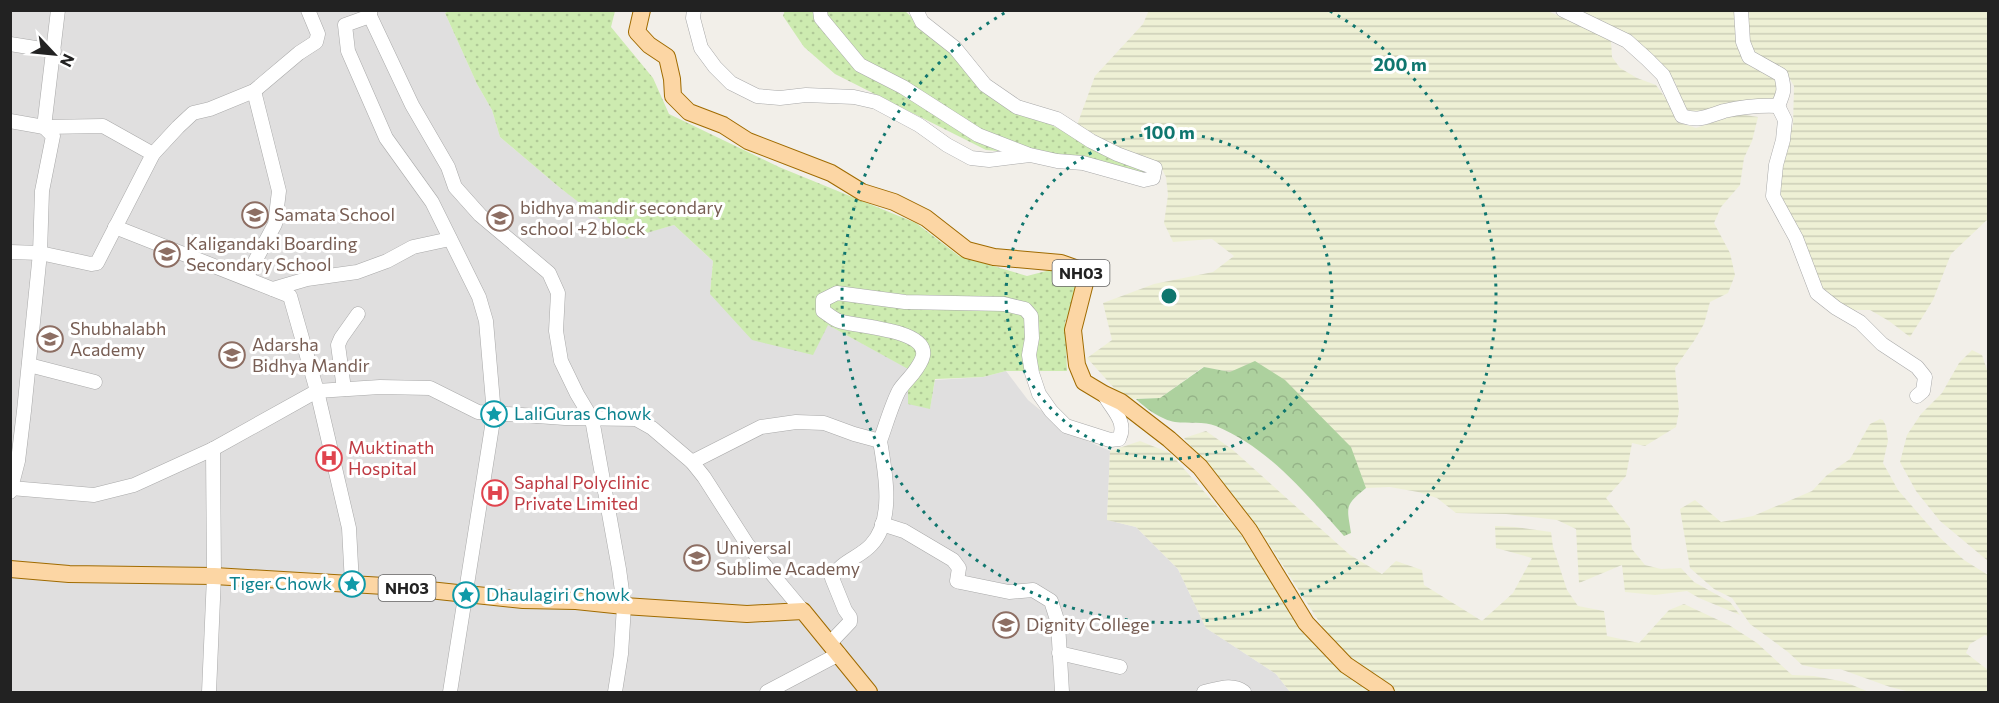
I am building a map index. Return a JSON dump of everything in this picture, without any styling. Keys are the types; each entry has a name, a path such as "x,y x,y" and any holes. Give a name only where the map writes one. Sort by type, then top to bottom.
{"main road":[{"name":"NH03","path":"642,11 637,32 667,57 673,96 689,112 723,125 748,141 831,173 862,192 894,202 926,218 967,250 994,257 1061,263 1078,269 1086,279 1073,330 1077,365 1084,382 1121,402 1169,439 1200,467 1249,530 1306,623 1346,665 1386,693"},
{"name":"NH03","path":"10,569 69,574 214,576 352,584 524,600 576,601 747,614 803,611"},
{"path":"803,611 869,693"}],"street":[{"path":"44,127 58,10"},
{"path":"10,252 40,253 91,264 98,263 153,154 193,113 210,109 254,91 298,53 316,42 318,34 308,10"},
{"path":"694,10 693,18 701,48 731,83 757,96 854,97 876,102 919,124 947,145 971,158 989,160 1030,155"},
{"path":"820,10 821,18 860,65 903,87 978,135 1030,155 1083,163 1144,180 1153,178 1155,168 1117,154 1091,141 1057,119 1017,107 985,85 955,48 922,22 916,10"},
{"path":"1563,10 1627,41 1647,58 1664,75 1682,116 1693,120 1752,106 1778,106"},
{"path":"1741,10 1743,42 1749,57 1781,75 1785,89 1778,106 1785,120 1783,140 1776,165 1773,196 1796,238 1817,293 1836,308 1860,322 1882,344 1917,367 1925,377 1923,391 1917,396"},
{"path":"450,693 494,414 486,321 479,297 432,202 386,138 348,51 345,25 370,13 412,105 448,167 455,187 480,215 549,273 558,293 556,331 561,361 592,419 624,606 621,654 615,693"},
{"path":"10,44 54,51"},
{"path":"246,278 275,224 279,191 254,91"},
{"path":"10,121 44,127 103,126 153,154"},
{"path":"44,127 53,136 42,191 40,253 29,365 18,461 11,490 94,495 134,485 213,449 317,391 380,387 430,388 478,412 592,419 636,419 652,428 692,462 747,544 803,611"},
{"path":"432,202 455,187"},
{"path":"115,227 290,296 317,391 349,528 352,584"},
{"path":"273,289 308,279 357,272 387,261 413,247 450,239"},
{"path":"767,693 834,648 850,622 850,617 832,578 838,568 871,545 880,531 887,506 880,441 900,389 913,376 923,356 922,348 916,339 894,332 837,321 823,311 823,300 837,292 905,302 1004,304 1025,309 1031,316 1032,325 1029,355 1032,373 1039,394 1051,411 1066,426 1110,440 1119,439 1122,423 1104,394"},
{"path":"344,389 338,345 358,314"},
{"path":"29,365 95,382"},
{"path":"692,462 761,427 796,422 824,423 880,441"},
{"path":"208,693 214,576 213,449"},
{"path":"882,524 904,531 954,560 959,568 957,581 1009,591 1033,590 1051,601 1058,623 1062,693"},
{"path":"1059,653 1120,667"},
{"path":"1204,693 1237,687 1244,693"}],"shaded area":[{"path":"10,11 451,11 445,13 477,84 492,110 500,137 559,187 626,238 674,225 713,261 710,294 828,325 909,369 930,408 935,380 983,377 1006,371 1028,400 1067,432 1110,451 1107,520 1136,527 1178,569 1206,628 1276,674 1290,692 11,692"}],"green space":[{"path":"451,10 615,11 611,27 653,78 669,114 779,167 916,223 959,256 1027,276 1054,269 1079,290 1065,322 1067,371 1006,371 983,377 935,379 930,409 908,404 908,369 828,325 813,355 752,340 710,294 713,261 674,225 626,239 500,137 492,110 477,84 445,13"},
{"path":"785,10 905,11 931,35 1038,118 1146,172 1135,174 1064,156 986,150 835,74 804,47 783,16"},
{"path":"1149,10 1548,11 1611,40 1612,57 1620,68 1656,85 1669,103 1677,122 1696,128 1738,114 1758,117 1752,141 1744,158 1740,185 1721,207 1714,223 1730,253 1735,275 1728,293 1710,302 1704,324 1675,368 1679,411 1676,427 1645,446 1632,443 1626,476 1606,498 1630,528 1632,549 1645,565 1661,569 1681,568 1694,582 1730,602 1740,615 1687,591 1655,595 1625,592 1622,565 1579,583 1576,529 1557,520 1506,514 1456,513 1437,498 1418,492 1390,487 1366,488 1350,447 1230,372 1203,367 1160,398 1124,399 1087,358 1112,340 1103,303 1154,284 1213,272 1234,256 1212,239 1173,242 1164,223 1168,195 1166,177 1160,165 1119,150 1077,125 1095,76 1143,24"},
{"path":"1577,11 1736,11 1736,37 1777,81 1780,90 1772,100 1704,113 1688,112 1681,101 1676,84 1663,66"},
{"path":"1746,11 1988,11 1988,219 1951,254 1933,300 1910,337 1870,310 1852,310 1835,300 1817,282 1777,187 1781,156 1793,126 1794,86 1786,72 1751,51"},
{"path":"1972,350 1982,355 1988,373 1988,561 1940,521 1916,491 1900,462 1907,435 1921,414 1942,393 1959,363"},
{"path":"1255,361 1285,380 1351,447 1366,488 1349,507 1351,533 1344,536 1286,473 1235,435 1211,424 1170,421 1154,413 1136,399 1160,398 1204,367 1230,372"},
{"path":"1880,419 1886,426 1888,441 1883,463 1898,490 1938,536 1964,560 1988,575 1988,637 1985,635 1970,644 1966,653 1988,670 1988,692 1911,692 1840,669 1820,669 1802,665 1750,624 1732,598 1714,589 1690,568 1680,509 1695,500 1721,522 1753,516 1812,491 1827,475 1850,459 1870,424"},
{"path":"1206,431 1233,450 1350,555 1382,574 1396,561 1422,570 1424,585 1482,621 1513,593 1532,558 1496,548 1495,526 1551,532 1553,547 1567,590 1578,606 1604,611 1607,636 1639,643 1669,610 1684,604 1729,625 1757,643 1792,675 1814,676 1845,682 1869,692 1396,692 1372,678 1338,651 1260,530 1184,438"},
{"path":"1140,441 1170,453 1238,530 1275,589 1298,616 1377,692 1290,692 1276,674 1206,628 1178,569 1136,527 1107,520 1110,451"}],"place":[{"name":"Samata School","path":"255,215"},
{"name":"bidhya mandir secondary school +2 block","path":"500,218"},
{"name":"Kaligandaki Boarding Secondary School","path":"167,254"},
{"name":"Shubhalabh Academy","path":"50,339"},
{"name":"Adarsha Bidhya Mandir","path":"232,355"},
{"name":"LaliGuras Chowk","path":"494,414"},
{"name":"Muktinath Hospital","path":"329,458"},
{"name":"Saphal Polyclinic Private Limited","path":"495,493"},
{"name":"Universal Sublime Academy","path":"697,558"},
{"name":"Tiger Chowk","path":"352,584"},
{"name":"Dhaulagiri Chowk","path":"466,595"},
{"name":"Dignity College","path":"1006,625"}]}
